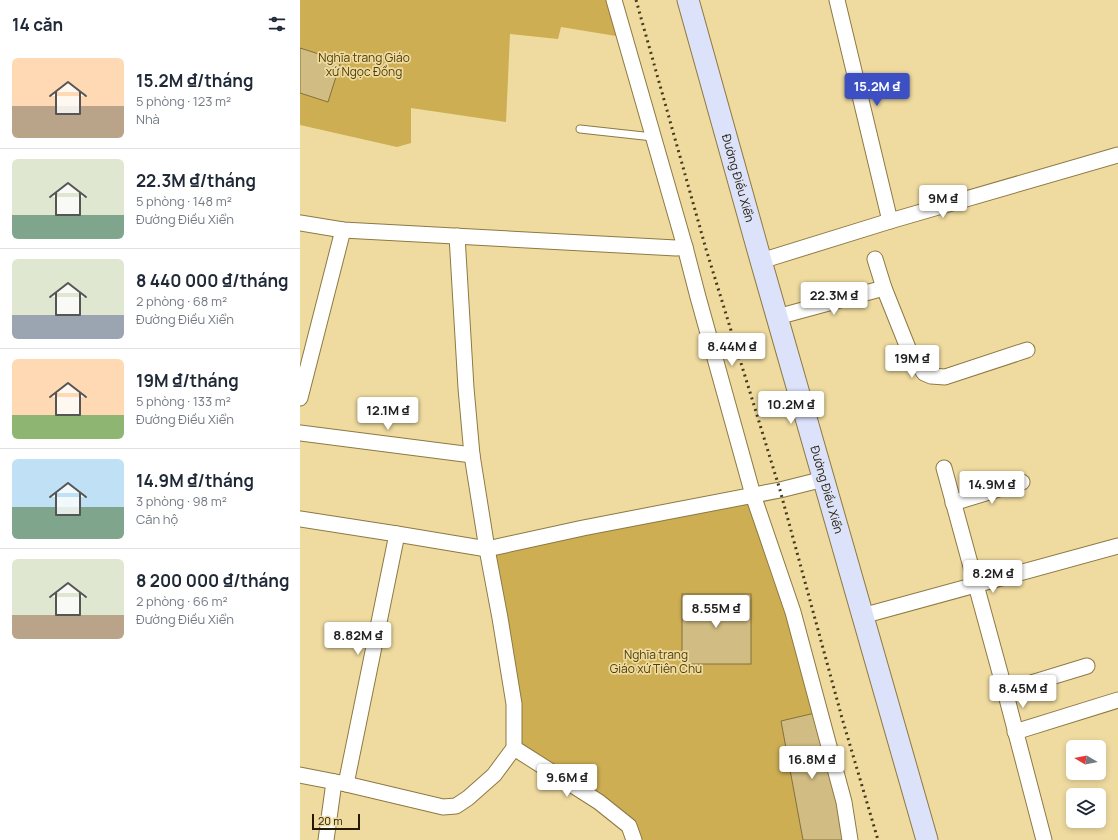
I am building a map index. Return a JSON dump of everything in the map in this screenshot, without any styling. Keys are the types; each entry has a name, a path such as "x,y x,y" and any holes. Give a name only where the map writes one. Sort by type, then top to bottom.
{"street":[{"path":"614,0 685,247 753,495 793,612 844,802 850,840"},
{"name":"Đường Điều Xiển","path":"688,0 761,262 927,840"},
{"path":"837,0 890,220"},
{"path":"761,262 890,220 1118,155"},
{"path":"300,223 343,230 676,248 685,247"},
{"path":"300,398 343,230"},
{"path":"300,775 444,807 456,806 468,798 494,775 514,748 514,704 472,455 466,388 457,236"},
{"path":"875,259 884,288 908,348 924,373 931,376 944,377 1027,350"},
{"path":"777,317 884,288"},
{"path":"300,433 472,455"},
{"path":"944,468 1044,840"},
{"path":"300,520 487,549 583,528 753,495 824,479"},
{"path":"953,503 1022,482"},
{"path":"326,840 397,534"},
{"path":"862,616 1118,546"},
{"path":"1004,691 1087,666"},
{"path":"1016,732 1118,700"},
{"path":"514,748 599,802 629,826 634,840"}],"lane":[{"path":"580,129 653,137"}],"green space":[{"name":"Nghĩa trang Giáo xứ Ngọc Đồng","path":"300,0 607,0 616,36 561,27 558,39 510,34 506,122 411,108 411,143 397,147 300,125"},
{"name":"Nghĩa trang Giáo xứ Tiên Chu","path":"750,501 788,614 845,840 640,840 519,745 494,554"}],"building":[{"path":"300,48 341,61 328,102 300,93"},
{"path":"682,594 751,594 751,664 682,664"},
{"path":"815,713 839,803 845,840 803,840 781,721"}],"railway":[{"path":"636,0 706,249 780,490 842,718 878,840"}]}
